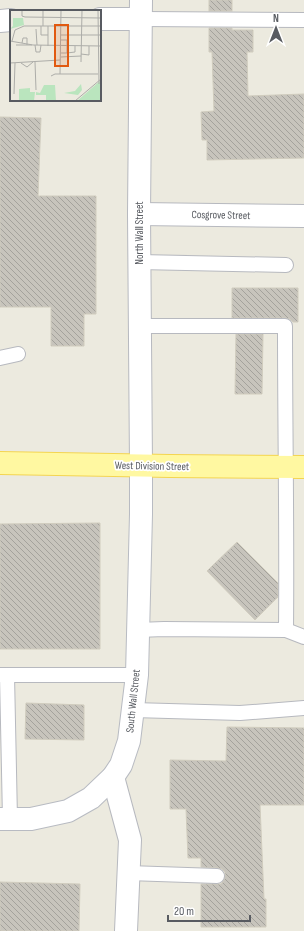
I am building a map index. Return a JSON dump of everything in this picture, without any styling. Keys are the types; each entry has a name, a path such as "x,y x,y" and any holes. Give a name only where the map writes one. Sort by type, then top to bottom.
{"main road":[{"name":"West Division Street","path":"0,463 295,467"}],"street":[{"path":"101,19 141,9"},
{"name":"North Wall Street","path":"141,9 139,214 141,465"},
{"name":"Cosgrove Street","path":"139,214 304,216"},
{"name":"South Wall Street","path":"5,819 31,819 68,811 91,798 113,778 121,765 129,741 137,675 141,465"},
{"path":"113,778 130,840 126,931"}],"lane":[{"path":"141,9 304,20"},
{"path":"139,262 286,265"},
{"path":"140,326 285,326 285,398 295,467 286,630"},
{"path":"0,358 18,354"},
{"path":"138,630 286,630 304,637"},
{"path":"5,819 3,675 137,675"},
{"path":"133,710 240,713 304,708"},
{"path":"128,872 217,876"}],"building":[{"path":"209,0 232,0 232,11 209,11"},
{"path":"209,28 253,30 253,52 247,52 248,96 304,94 304,158 207,160 207,140 202,140 201,112 214,111 212,52 209,52"},
{"path":"0,117 41,118 38,196 96,196 96,314 84,314 84,346 51,346 51,307 0,307"},
{"path":"232,288 298,288 298,322 293,322 290,319 285,318 232,318"},
{"path":"236,334 263,334 262,394 235,394"},
{"path":"100,523 100,649 0,649 0,524"},
{"path":"237,542 278,583 278,597 255,620 207,571"},
{"path":"26,703 84,705 84,740 25,739"},
{"path":"227,727 304,728 304,805 260,805 264,899 266,899 266,927 201,927 201,884 221,884 224,880 225,872 218,868 201,867 201,858 188,858 186,809 170,809 170,760 226,761"},
{"path":"0,882 80,884 79,931 0,931"}]}
